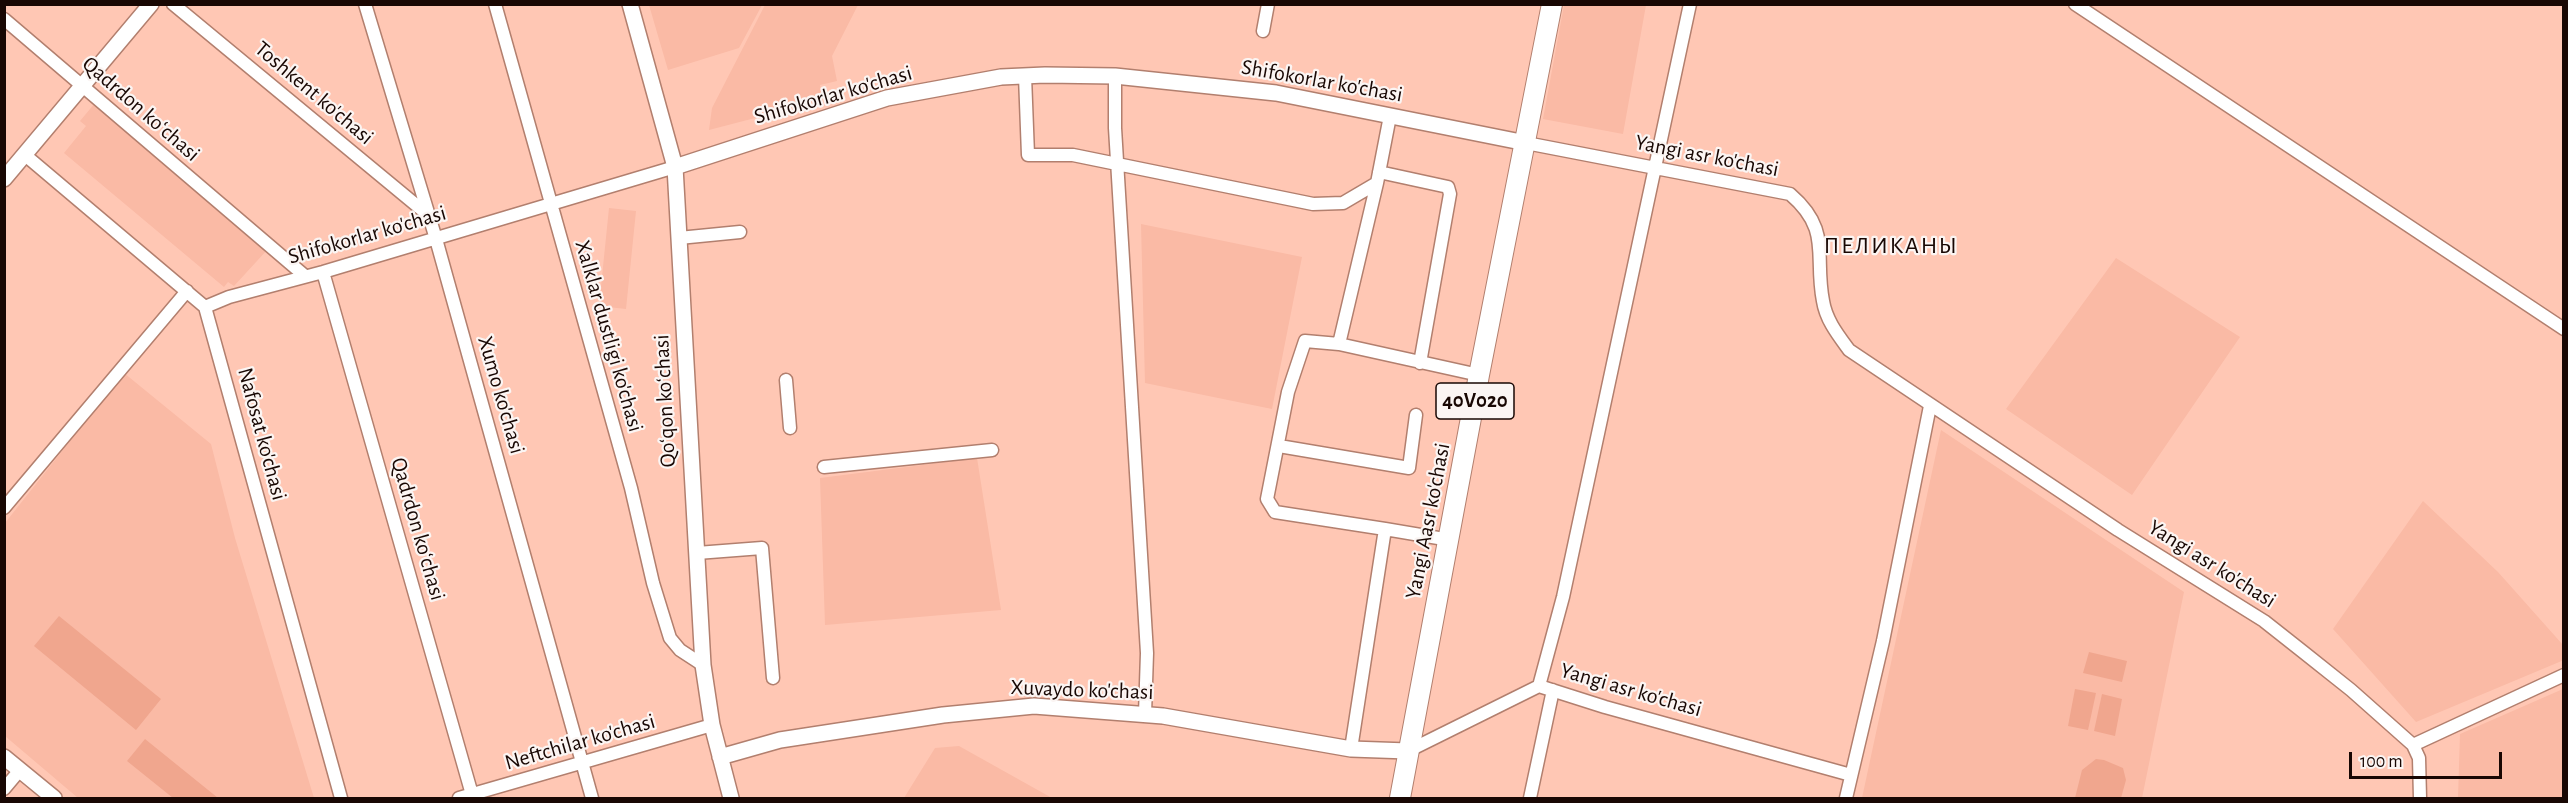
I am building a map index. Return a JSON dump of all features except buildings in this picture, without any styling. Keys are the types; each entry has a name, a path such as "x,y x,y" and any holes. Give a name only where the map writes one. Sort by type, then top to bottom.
{"main road":[{"name":"Yangi Aasr ko'chasi","path":"1400,798 1479,375 1552,4"}],"street":[{"path":"4,179 151,4"},
{"name":"Toshkent ko'chasi","path":"173,4 428,214"},
{"name":"Xumo ko'chasi","path":"365,4 436,239 592,798"},
{"name":"Xalklar dustligi ko'chasi","path":"495,4 631,488 653,583 670,638 680,650 703,665"},
{"name":"Qoʻqon koʻchasi","path":"630,4 675,167 703,665 712,725 731,798"},
{"path":"1263,31 1268,4"},
{"path":"1539,686 1565,587 1690,4"},
{"path":"2075,4 2564,329"},
{"name":"Qadrdon koʻchasi","path":"4,19 305,276"},
{"path":"1025,76 1028,155 1073,155 1313,204 1343,203 1378,177 1448,187 1450,194 1420,363"},
{"path":"1115,76 1115,128 1119,163 1139,547 1147,653 1145,714"},
{"name":"Shifokorlar ko'chasi","path":"205,307 229,297 323,272 675,167 887,98 1001,77 1115,76 1276,93 1526,143"},
{"path":"1339,344 1390,116"},
{"name":"Yangi asr ko'chasi","path":"1526,143 1790,194 1803,205 1817,229 1821,250 1823,301 1829,320 1849,350 2118,530 2264,621 2351,690 2413,745"},
{"path":"25,155 205,307"},
{"path":"679,238 740,232"},
{"name":"Qadrdon koʻchasi","path":"323,272 472,797"},
{"path":"4,507 187,291"},
{"name":"Nafosat ko'chasi","path":"205,307 341,798"},
{"path":"1450,540 1275,512 1267,499 1288,392 1305,341 1339,344 1479,375"},
{"path":"786,380 790,428"},
{"path":"1846,798 1871,697 1930,406"},
{"path":"1279,446 1409,468 1416,415"},
{"path":"824,467 992,450"},
{"path":"1351,749 1385,529"},
{"path":"697,553 762,548 773,678"},
{"path":"2420,798 2419,758 2413,745 2564,675"},
{"name":"Yangi asr ko'chasi","path":"1408,751 1539,686 1851,775"},
{"path":"1530,798 1553,690"},
{"name":"Xuvaydo ko'chasi","path":"720,757 780,740 943,715 1034,706 1145,714 1351,749 1408,751"},
{"name":"Neftchilar ko'chasi","path":"459,798 472,797 712,725"},
{"path":"4,757 54,798"},
{"path":"4,789 20,770"}],"shaded area":[{"path":"649,4 762,5 739,48 668,70"},
{"path":"765,5 858,5 832,56 837,81 820,85 824,100 709,130 712,108"},
{"path":"1564,5 1646,5 1623,134 1543,119"},
{"path":"95,103 268,249 234,286 228,282 224,287 64,153 86,126 80,121"},
{"path":"609,208 636,211 626,309 599,306"},
{"path":"1141,224 1302,257 1272,409 1145,383"},
{"path":"2116,258 2240,337 2132,495 2006,409"},
{"path":"124,373 211,444 235,538 314,798 78,798 5,736 5,523"},
{"path":"1941,430 2184,592 2142,798 1862,798"},
{"path":"977,458 1001,610 825,625 820,478"},
{"path":"2423,501 2498,572 2563,645 2564,660 2416,722 2333,629"},
{"path":"59,616 161,699 136,730 34,646"},
{"path":"2089,652 2127,661 2122,682 2083,673"},
{"path":"2075,689 2096,693 2088,730 2068,726"},
{"path":"2563,689 2563,798 2458,798 2460,734"},
{"path":"2102,694 2122,699 2115,736 2094,731"},
{"path":"145,739 218,798 173,798 127,761"},
{"path":"959,746 1052,798 904,798 935,748"},
{"path":"2096,759 2123,768 2126,780 2121,798 2075,798 2082,770"}],"district":[{"name":"ПЕЛИКАНЫ","path":"1891,246"}]}
